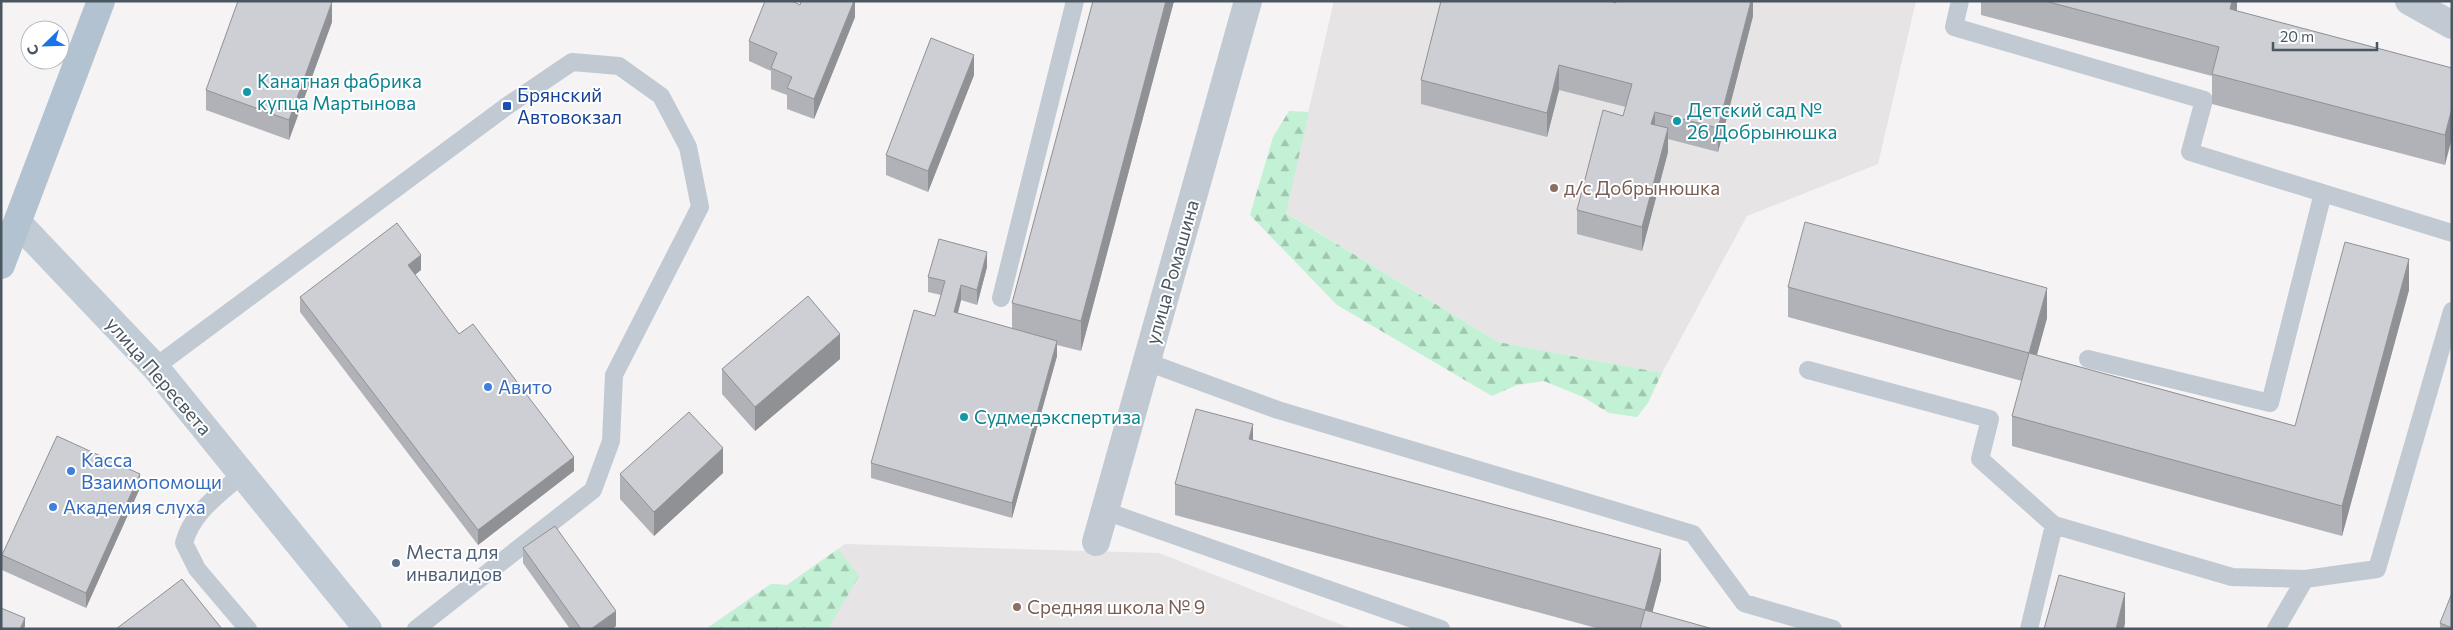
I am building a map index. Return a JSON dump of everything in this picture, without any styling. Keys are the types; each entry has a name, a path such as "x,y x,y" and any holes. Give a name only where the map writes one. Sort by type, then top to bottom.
{"main road":[{"path":"1,266 101,1"},
{"name":"улица Пересвета","path":"18,223 155,367 368,629"}],"street":[{"name":"улица Ромашина","path":"1096,542 1248,1"},
{"path":"2409,1 2452,24"}],"lane":[{"path":"1001,298 1075,1"},
{"path":"1960,1 1954,27 2204,100 2190,152 2452,233"},
{"path":"155,367 507,106 572,62 618,66 661,96 688,148 700,207 614,375 611,441 593,490 416,629"},
{"path":"2088,359 2270,403 2323,193"},
{"path":"1808,370 1990,419 1980,459 2054,525 2232,577 2305,580 2376,569 2452,310"},
{"path":"1147,362 1278,410 1693,534 1744,603 1833,629"},
{"path":"242,474 198,514 188,528 184,544 197,569 248,629"},
{"path":"1105,511 1441,629"},
{"path":"2029,629 2054,525"},
{"path":"2276,629 2305,580"}],"shaded area":[{"name":"д/с Добрынюшка","path":"1334,1 1916,1 1878,164 1747,216 1662,373 1498,342 1285,212"},
{"name":"Средняя школа № 9","path":"845,544 1159,553 1352,629 706,629 771,584 787,585"}],"green space":[{"path":"1289,111 1309,112 1286,213 1498,342 1662,373 1648,403 1637,417 1609,413 1583,397 1544,381 1517,385 1492,396 1337,305 1250,215 1273,137"},
{"path":"838,549 859,576 828,629 706,629 771,584 787,585"}],"building":[{"path":"238,1 332,2 289,120 206,90"},
{"path":"765,1 792,1 800,5 801,1 854,1 814,99 787,88 792,77 771,68 777,53 749,41"},
{"path":"1093,1 1166,1 1081,321 1012,303"},
{"name":"Детский сад № 26 Добрынюшка","path":"1441,1 1610,1 1616,3 1616,1 1751,1 1718,128 1655,112 1651,124 1668,128 1642,227 1577,210 1603,110 1623,116 1632,84 1559,65 1547,113 1421,80"},
{"path":"2045,1 2232,1 2230,9 2452,68 2452,108 2445,135 2212,74 2219,47"},
{"path":"931,38 974,55 928,171 886,155"},
{"path":"1805,222 2047,288 2029,353 1788,287"},
{"path":"397,223 421,255 408,265 459,334 473,324 574,457 478,530 300,297"},
{"name":"Судмедэкспертиза","path":"939,239 987,252 977,290 961,285 954,312 1057,341 1012,503 871,463 914,310 935,316 945,281 928,277"},
{"path":"2345,242 2409,259 2342,506 2012,416 2029,353 2295,426"},
{"path":"808,296 840,334 755,407 722,369"},
{"path":"1196,409 1253,424 1249,439 1661,549 1645,610 1175,484"},
{"path":"689,412 723,448 654,512 620,474"},
{"path":"57,436 140,474 86,593 2,555"},
{"path":"555,526 616,611 591,629 581,629 523,548"},
{"path":"2059,575 2125,593 2116,629 2044,629"},
{"path":"182,579 222,629 116,629"},
{"path":"2452,593 2452,628 2440,623"},
{"path":"1,608 25,618 20,629 1,629"},
{"path":"1645,610 1713,629 1640,629"}],"place":[{"name":"Канатная фабрика купца Мартынова","path":"247,92"},
{"name":"Брянский Автовокзал","path":"507,106"},
{"name":"Детский сад № 26 Добрынюшка","path":"1677,121"},
{"name":"д/с Добрынюшка","path":"1554,188"},
{"name":"Авито","path":"488,387"},
{"name":"Судмедэкспертиза","path":"964,417"},
{"name":"Касса Взаимопомощи","path":"71,471"},
{"name":"Академия слуха","path":"53,507"},
{"name":"Места для инвалидов","path":"396,563"},
{"name":"Средняя школа № 9","path":"1017,607"}]}
